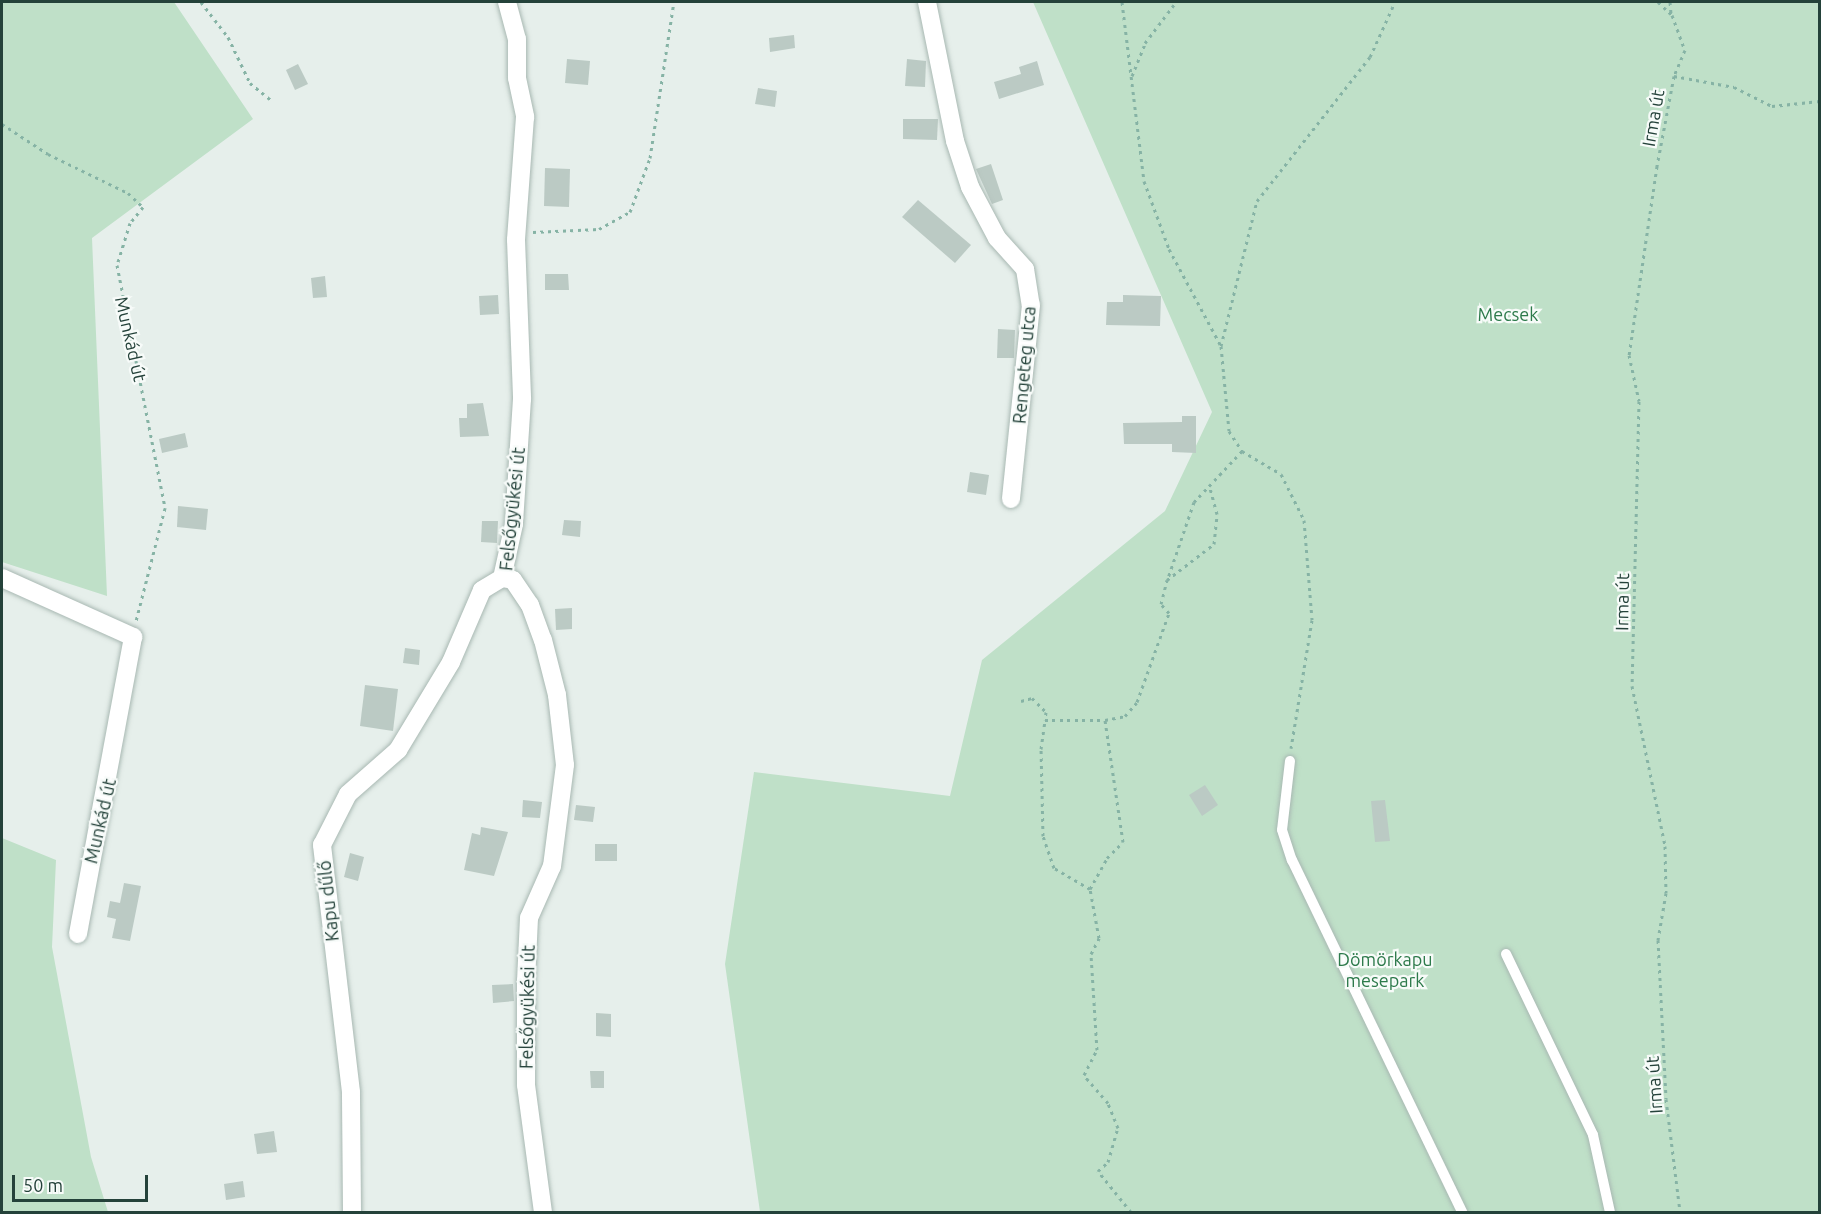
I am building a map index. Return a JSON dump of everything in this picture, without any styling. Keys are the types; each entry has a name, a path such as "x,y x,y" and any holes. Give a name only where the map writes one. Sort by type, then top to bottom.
{"street":[{"name":"Felsőgyükési út","path":"507,2 518,39 517,78 525,117 516,232 522,399 514,524 502,578 513,580 530,605 543,640 557,695 565,765 552,866 529,918 526,981 526,1085 543,1212"},
{"name":"Rengeteg utca","path":"927,2 954,141 970,187 997,238 1025,269 1031,305 1011,499"},
{"path":"2,578 133,638"},
{"name":"Kapu dűlő","path":"352,1212 351,1092 322,845 348,794 404,741 451,662 482,590 502,578"},
{"name":"Munkád út","path":"78,934 133,638"}],"lane":[{"path":"1290,761 1282,830 1292,860 1381,1055 1462,1212"},
{"path":"1506,954 1593,1135 1610,1212"}],"path":[{"path":"201,2 228,38 250,83 272,101"},
{"path":"516,232 600,229 630,212 650,158 674,2"},
{"path":"1122,2 1144,182 1168,249 1221,346"},
{"path":"1131,78 1145,43 1176,2"},
{"path":"1290,761 1312,620 1304,520 1281,474 1242,451 1229,431 1221,346 1257,201 1370,57 1395,2"},
{"name":"Irma út","path":"1659,2 1672,15 1685,50 1674,76 1629,355 1639,401 1632,686 1665,846 1666,893 1658,940 1666,1099 1680,1212"},
{"path":"1670,2 1672,15"},
{"path":"1674,76 1734,87 1772,106 1820,101"},
{"name":"Munkád út","path":"2,124 48,154 128,193 143,207 130,223 117,266 165,508 133,638"},
{"path":"1045,720 1105,720 1125,716 1137,702 1169,612 1161,604 1194,502 1242,451"},
{"path":"1167,580 1214,544 1217,514 1209,485"},
{"path":"1021,701 1032,698 1046,712 1039,784 1043,836 1054,868 1090,889"},
{"path":"1105,720 1123,842 1107,858 1090,889 1099,938 1091,954 1097,1050 1084,1076 1108,1103 1118,1128 1108,1162 1098,1171 1131,1212"}],"green space":[{"path":"2,2 174,2 253,119 92,238 107,596 2,562"},
{"name":"Mecsek","path":"1033,2 1819,2 1819,1212 760,1212 725,964 754,772 950,796 982,660 1165,511 1212,412"},
{"path":"2,838 56,860 52,947 91,1157 108,1212 2,1212"}],"building":[{"path":"794,35 795,48 770,52 769,38"},
{"path":"567,59 590,61 588,85 565,83"},
{"path":"907,59 926,61 925,87 905,86"},
{"path":"1037,61 1044,85 999,99 994,82 1021,74 1019,67"},
{"path":"298,64 308,84 295,90 286,70"},
{"path":"758,88 777,91 775,107 755,104"},
{"path":"903,119 938,119 937,140 903,139"},
{"path":"991,164 1003,200 992,204 976,169"},
{"path":"545,168 570,169 569,207 544,206"},
{"path":"918,200 971,245 955,263 902,217"},
{"path":"545,274 568,274 569,290 545,290"},
{"path":"325,276 327,297 313,298 311,278"},
{"path":"498,295 499,314 480,315 479,296"},
{"path":"1123,295 1161,296 1160,326 1106,325 1107,302 1123,302"},
{"path":"998,329 1015,330 1014,358 997,358"},
{"path":"483,403 489,436 460,437 459,418 467,418 467,404"},
{"path":"1182,416 1196,416 1196,453 1172,452 1172,444 1124,444 1123,423 1182,422"},
{"path":"185,433 188,447 162,453 159,439"},
{"path":"970,472 989,475 986,495 967,492"},
{"path":"178,506 208,509 206,530 177,527"},
{"path":"564,520 581,521 580,537 562,535"},
{"path":"482,521 498,521 497,543 481,542"},
{"path":"572,608 572,629 556,630 555,609"},
{"path":"405,648 420,650 419,665 403,663"},
{"path":"365,685 398,689 393,731 360,726"},
{"path":"1205,785 1218,805 1202,816 1189,795"},
{"path":"523,800 542,802 540,818 522,817"},
{"path":"1385,800 1390,841 1375,842 1371,801"},
{"path":"576,805 595,807 593,822 574,820"},
{"path":"481,827 508,832 494,876 464,870 472,833 480,835"},
{"path":"595,844 617,844 617,861 595,861"},
{"path":"350,853 364,857 358,881 344,877"},
{"path":"124,883 141,886 130,941 112,938 116,919 107,917 110,901 120,903"},
{"path":"513,984 514,1001 493,1003 492,985"},
{"path":"596,1013 611,1014 611,1037 596,1036"},
{"path":"590,1071 604,1071 604,1088 591,1088"},
{"path":"274,1131 277,1152 257,1154 254,1134"},
{"path":"243,1181 245,1197 226,1200 224,1184"}],"park label":[{"name":"Dömörkapu mesepark","path":"1385,970"}]}
